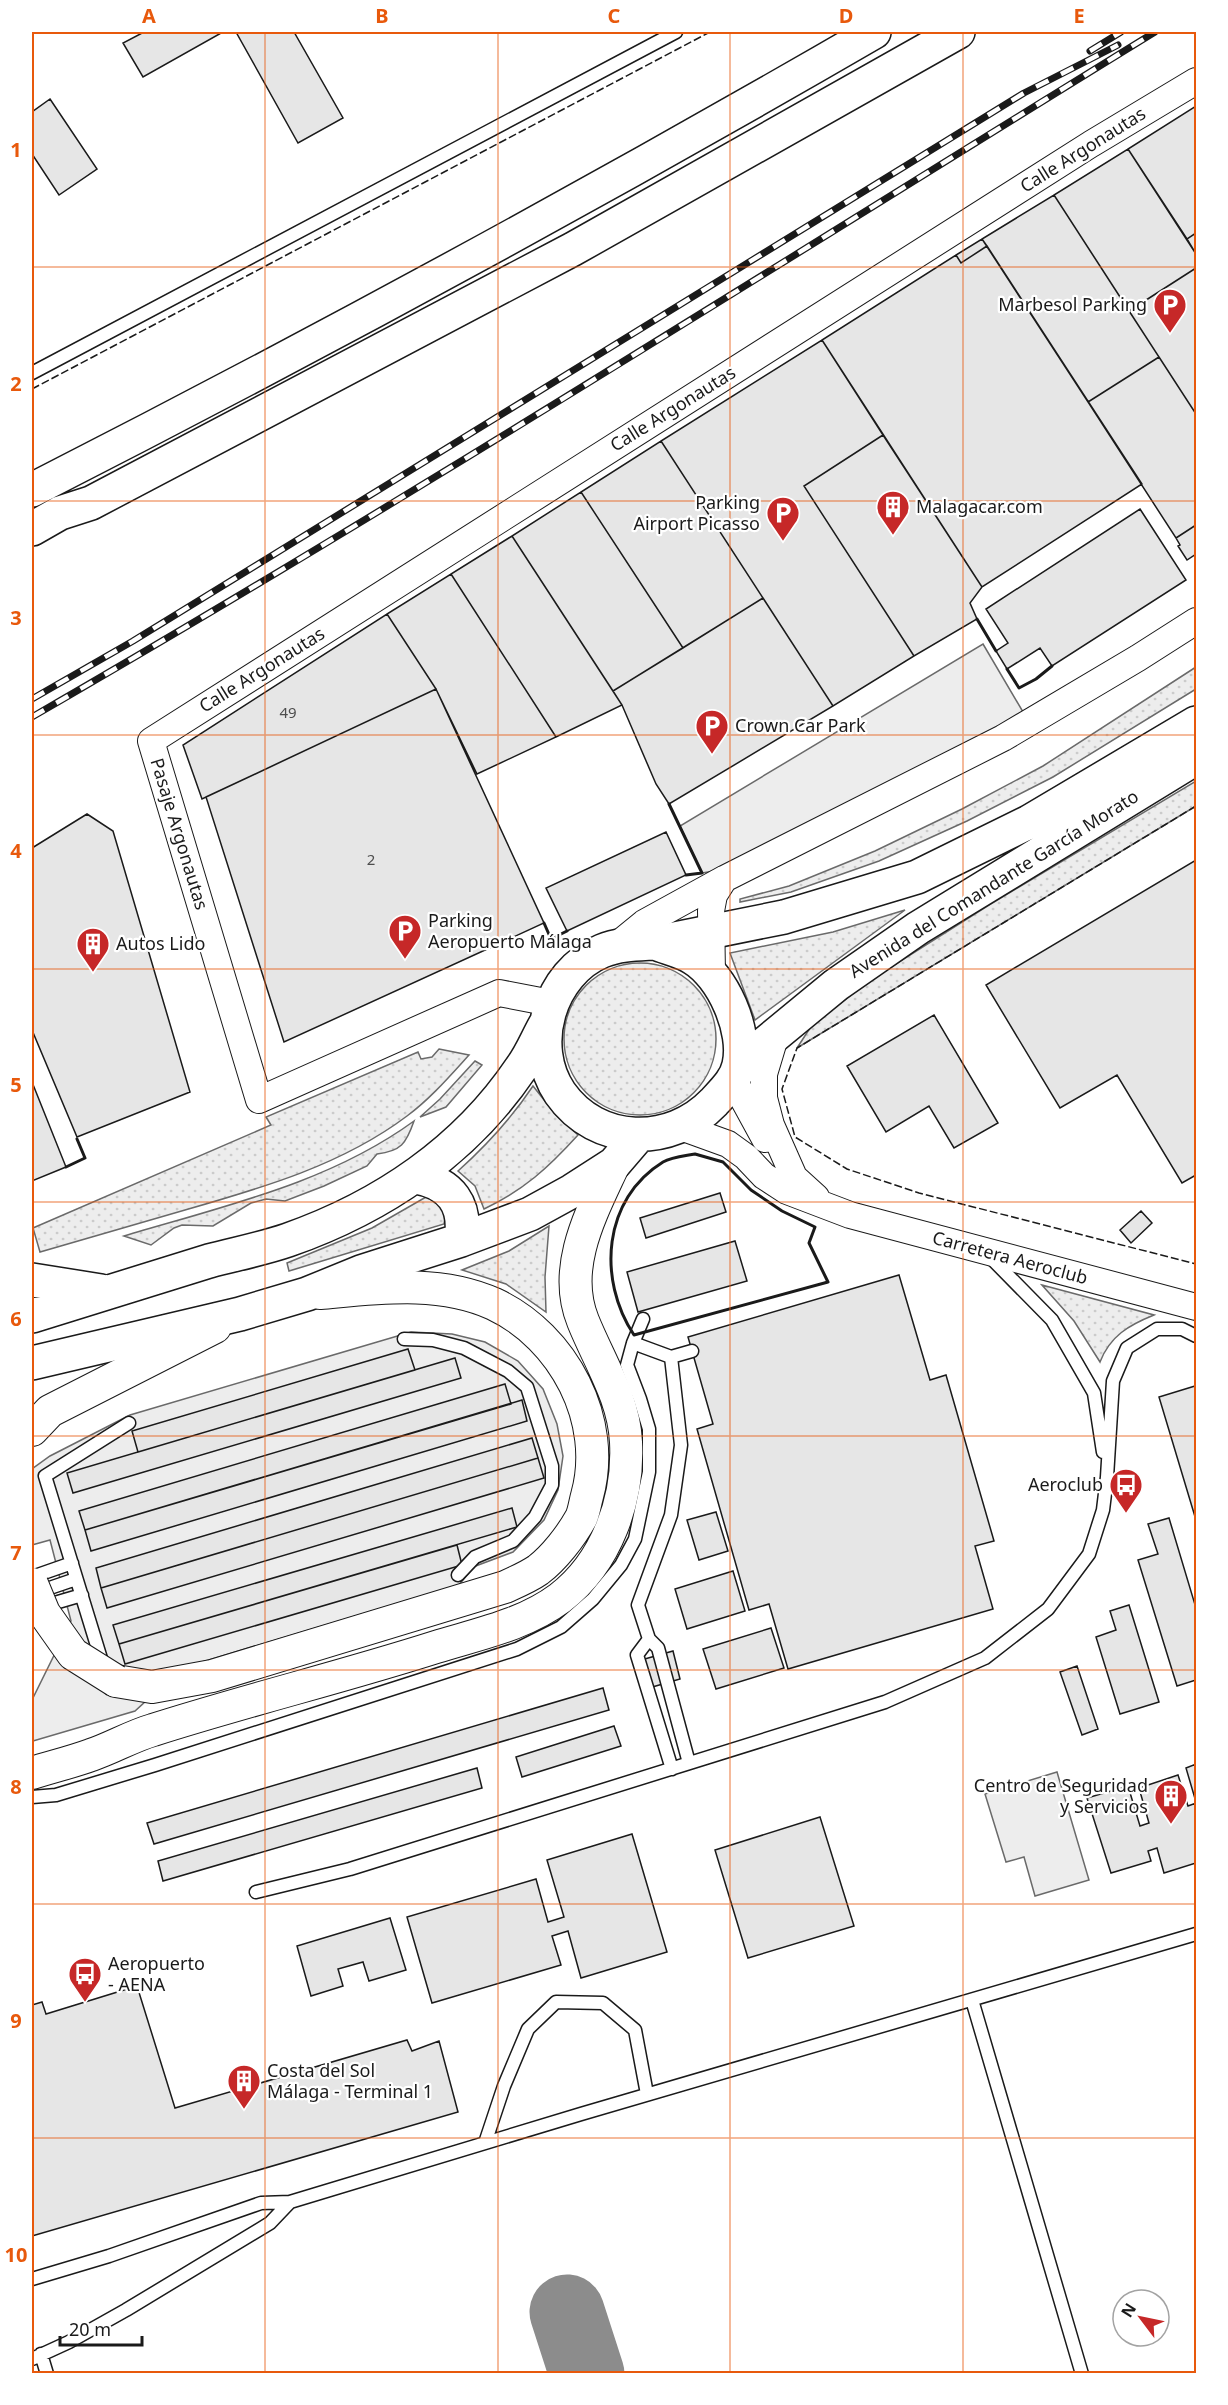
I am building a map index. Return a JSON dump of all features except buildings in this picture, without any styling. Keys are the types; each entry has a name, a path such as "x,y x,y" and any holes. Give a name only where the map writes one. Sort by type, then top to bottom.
{"main road":[{"path":"32,490 543,219 874,32"},
{"path":"32,529 60,513 91,503 573,249 958,32"},
{"path":"32,547 68,524 91,503"},
{"name":"Avenida del Comandante García Morato","path":"655,943 784,917 917,877 1029,822 1197,723"},
{"name":"Avenida del Comandante García Morato","path":"737,1071 776,1034 836,985 918,928 1197,758"},
{"path":"32,1316 287,1240 353,1214 416,1177 458,1142 496,1101 522,1067 563,982 580,964 599,952 617,945 655,943 693,958 712,974 730,1003 739,1031 737,1071 711,1104 681,1127 658,1134 638,1136 611,1131 579,1114 560,1092 546,1059 548,1014"},
{"path":"32,1363 240,1314 307,1294 361,1272 461,1240 530,1214 572,1191 614,1164 638,1136"},
{"path":"416,1177 432,1180 446,1187 452,1194 464,1224 461,1240"},
{"path":"32,1280 109,1292"}],"street":[{"name":"Calle Argonautas","path":"151,741 1091,144 1197,81"},
{"path":"617,945 644,923 724,879 1003,738 1197,621"},
{"name":"Pasaje Argonautas","path":"151,741 259,1100 499,993 548,1014"},
{"path":"712,974 714,895 724,879"},
{"name":"Carretera Aeroclub","path":"776,1034 765,1074 764,1098 771,1125 794,1178"},
{"name":"Carretera Aeroclub","path":"737,1071 741,1095 762,1135 794,1178 825,1205"},
{"name":"Carretera Aeroclub","path":"681,1127 728,1144 746,1157 764,1176 787,1191 850,1215 1197,1306"},
{"path":"32,1773 90,1756 151,1730 340,1677 518,1622 560,1597 591,1566 613,1529 624,1486 626,1441 618,1399 582,1318 576,1291 577,1255 588,1221 614,1164"},
{"path":"32,1584 44,1613 73,1654 116,1682 152,1687 212,1676 505,1587 538,1570 564,1542 582,1517 591,1481 593,1448 590,1422 579,1389 557,1355 531,1328 495,1304 459,1292 403,1286 307,1294"},
{"path":"38,1420 240,1314"},
{"path":"32,1379 149,1334"}],"lane":[{"path":"32,373 676,32"},
{"path":"984,1251 1052,1320 1094,1393 1107,1477"},
{"path":"32,1797 56,1795 155,1765 518,1649 561,1627 593,1599 621,1565 635,1539 649,1472 649,1429 627,1365 643,1319"},
{"path":"256,1892 350,1869 885,1702 985,1658 1047,1609 1089,1554 1103,1510 1113,1381 1127,1348 1157,1329 1182,1329 1197,1336"},
{"path":"404,1339 433,1340 464,1348 508,1371 527,1387 552,1466 552,1485 528,1525 513,1541 475,1557 458,1575"},
{"path":"633,1343 671,1357 692,1351"},
{"path":"671,1357 681,1445 671,1515 638,1605 649,1639 658,1648 689,1763"},
{"path":"128,1675 102,1662 45,1476 129,1423"},
{"path":"32,1577 72,1563"},
{"path":"32,1594 76,1579"},
{"path":"32,1610 82,1595"},
{"path":"649,1639 638,1655 672,1769"},
{"path":"32,2279 109,2256 261,2203 290,2202 647,2094 1197,1934"},
{"path":"972,2000 1082,2373"},
{"path":"485,2143 504,2086 528,2029 556,2002 603,2003 635,2030 647,2094"},
{"path":"47,2373 36,2357 69,2342 126,2310 270,2223 290,2202"}],"shaded area":[{"path":"983,644 1026,717 732,868 702,873 680,826"},
{"path":"1196,667 1196,689 1053,777 967,821 879,861 791,892 740,902 740,899 789,886 875,851 962,809 1043,766"},
{"path":"1196,781 1196,806 797,1048 812,1025 872,979 989,905"},
{"path":"905,910 755,1020 730,953 833,932"},
{"path":"640,963 655,964 669,969 694,985 710,1010 715,1024 715,1054 710,1068 694,1093 669,1109 655,1114 640,1115 625,1114 611,1109 586,1093 570,1068 565,1054 564,1039 565,1024 570,1010 586,985 611,969 625,964"},
{"path":"439,1049 469,1055 407,1116 356,1148 272,1184 40,1252 33,1228 271,1125 266,1117 418,1052 421,1059 432,1057"},
{"path":"475,1061 482,1065 446,1107 420,1117 440,1099"},
{"path":"533,1086 556,1115 578,1135 535,1177 484,1209 475,1186 458,1171 498,1131"},
{"path":"414,1121 402,1145 392,1151 377,1154 367,1166 324,1186 285,1201 266,1199 251,1203 213,1226 182,1225 174,1228 151,1245 124,1236 237,1203 311,1177 381,1143"},
{"path":"433,1193 447,1207 444,1224 289,1271 287,1263 372,1228"},
{"path":"549,1226 545,1277 546,1312 506,1284 462,1270 509,1251"},
{"path":"1042,1285 1154,1315 1121,1332 1109,1345 1100,1362 1074,1321"},
{"path":"411,1332 452,1334 485,1342 518,1361 543,1389 557,1424 563,1456 558,1490 544,1520 513,1552 473,1567 459,1585 182,1668 135,1711 33,1741 32,1700 71,1621 50,1540 32,1545 32,1469 50,1456 130,1415"},
{"path":"1057,1772 1089,1880 1035,1896 1024,1857 1006,1862 985,1794"}],"taxiway":[{"path":"567,2312 587,2374"}],"railway":[{"path":"1090,51 1121,32"},
{"path":"32,717 455,465 1155,32"},
{"path":"32,699 133,641 1024,93 1118,45"}],"fence":[{"path":"32,389 710,32"},
{"path":"1196,806 797,1048 782,1089 795,1137 847,1169 919,1193 1196,1264"}],"wall":[{"path":"977,619 996,651"},
{"path":"1007,669 1019,688 1036,679 1052,666"},
{"path":"669,804 702,873 686,875"},
{"path":"544,923 551,939 567,931"},
{"path":"66,1167 85,1158 77,1139"},
{"path":"695,1154 723,1162 751,1190 782,1211 815,1227 809,1243 828,1282 634,1335 622,1313 614,1290 611,1265 612,1241 618,1218 628,1197 643,1178 667,1160 695,1154"}],"place":[{"name":"Marbesol Parking","path":"1170,334"},
{"name":"Malagacar.com","path":"893,536"},
{"name":"Parking Airport Picasso","path":"783,542"},
{"name":"Crown Car Park","path":"712,755"},
{"name":"Parking Aeropuerto Málaga","path":"405,960"},
{"name":"Autos Lido","path":"93,973"},
{"name":"Aeroclub","path":"1126,1514"},
{"name":"Centro de Seguridad y Servicios","path":"1171,1825"},
{"name":"Aeropuerto - AENA","path":"85,2003"},
{"name":"Costa del Sol Málaga - Terminal 1","path":"244,2110"}]}
